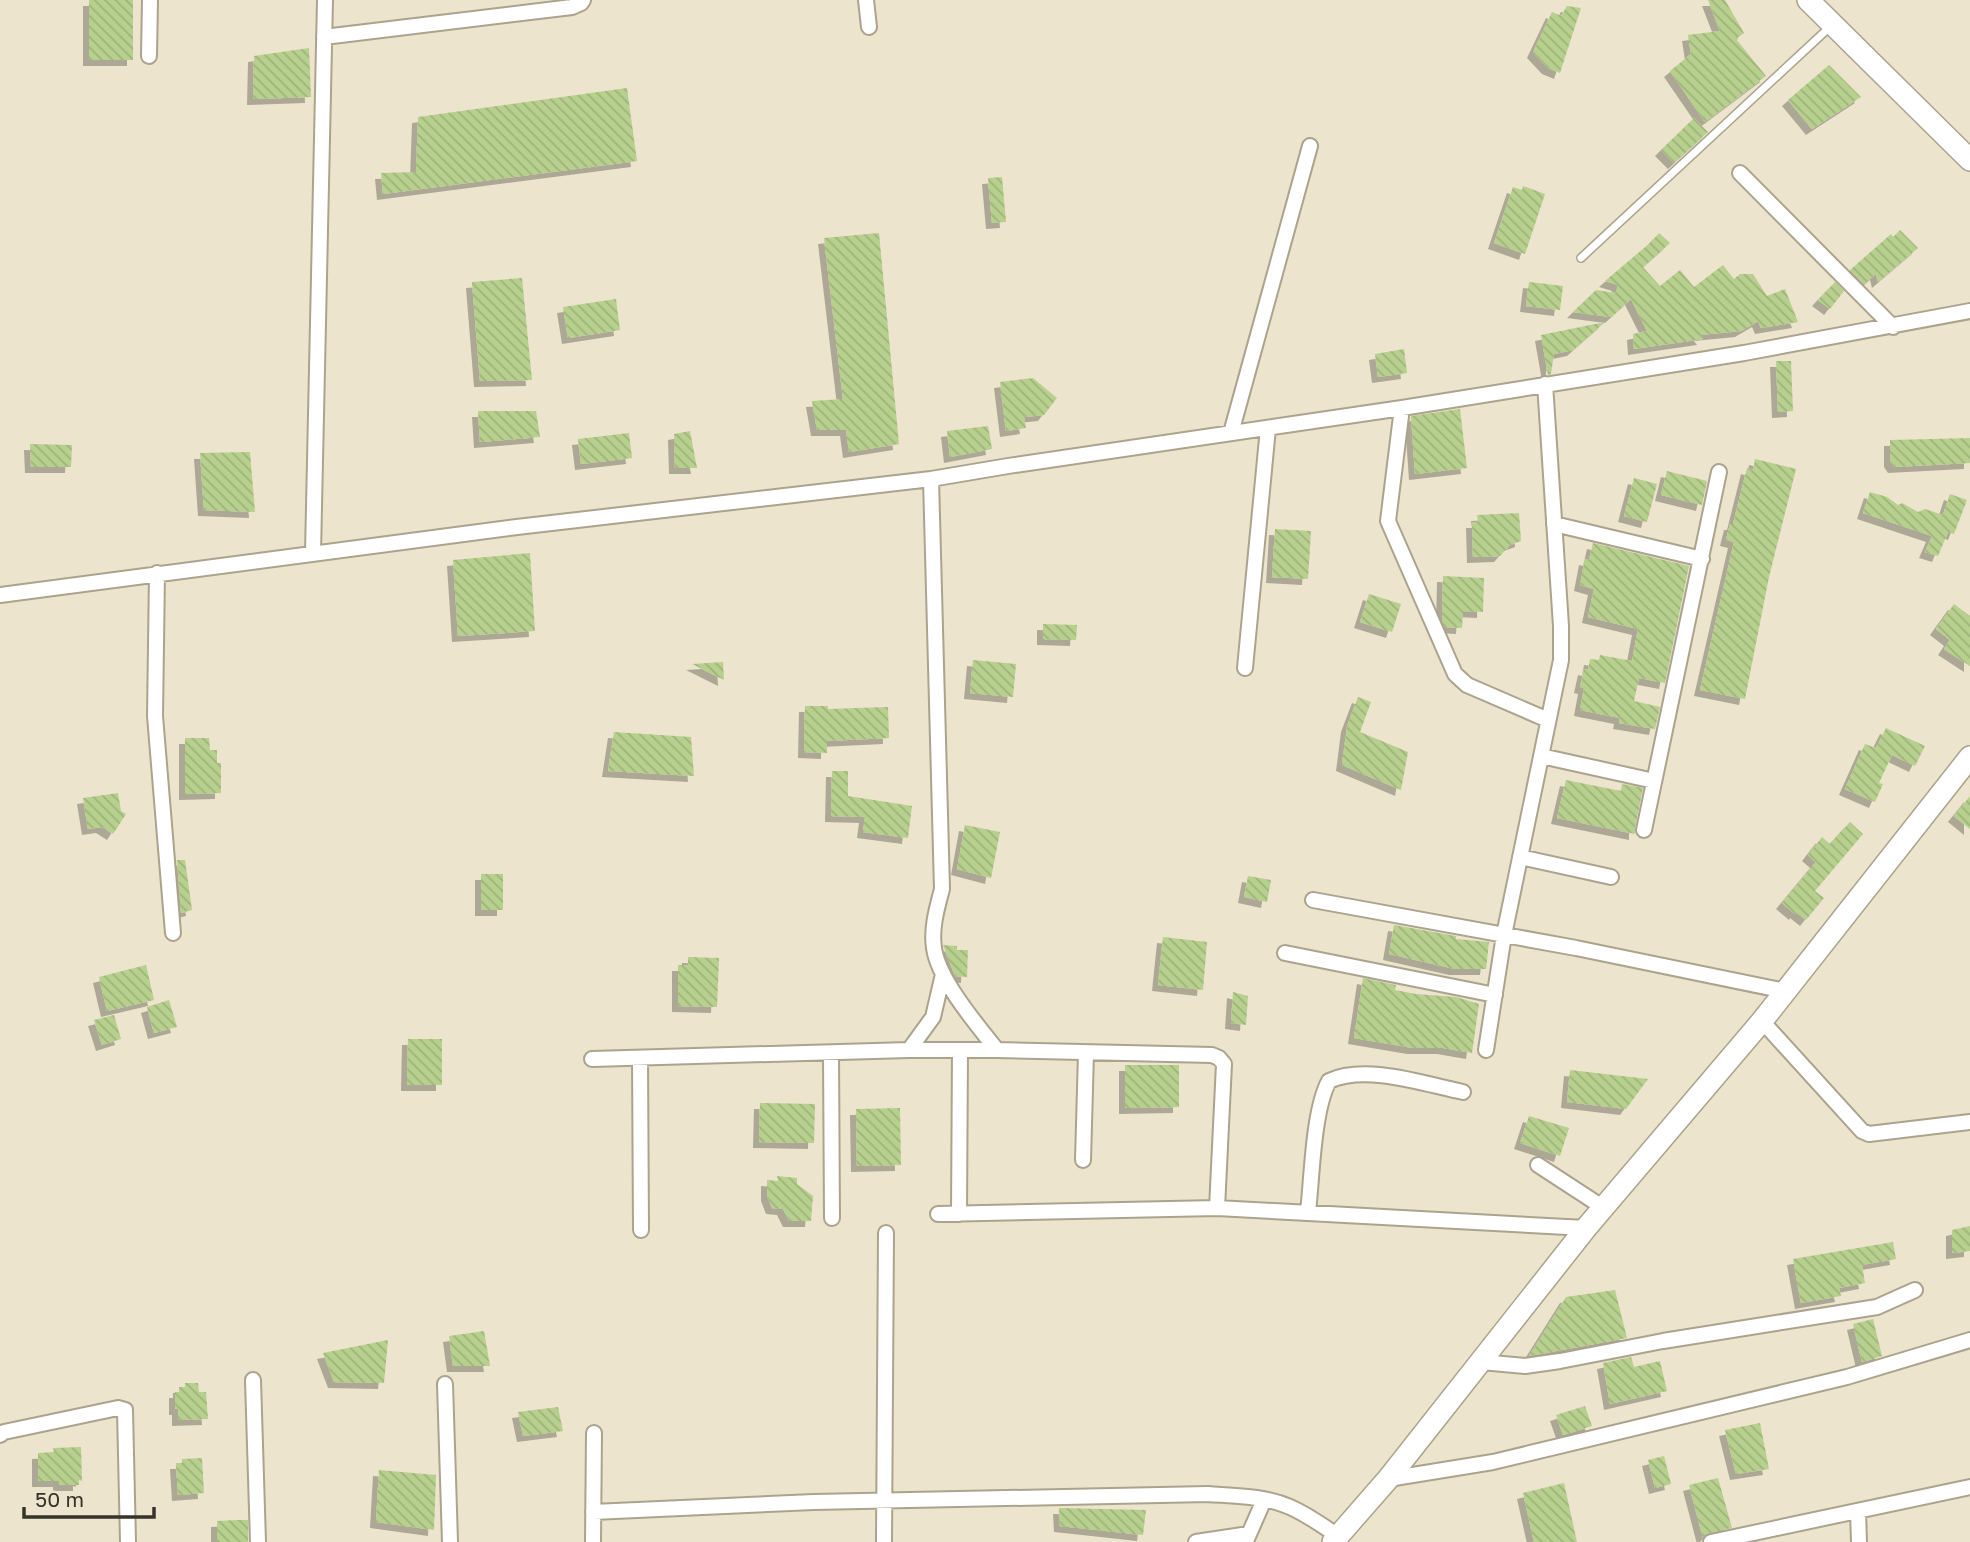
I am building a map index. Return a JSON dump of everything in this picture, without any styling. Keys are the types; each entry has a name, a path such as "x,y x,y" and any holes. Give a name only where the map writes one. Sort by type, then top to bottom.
{"main road":[{"path":"1808,0 1970,160"},
{"path":"1336,1539 1388,1479 1586,1228 1762,1021 1970,757"}],"street":[{"path":"149,56 150,0"},
{"path":"313,553 325,0"},
{"path":"324,37 572,7 581,4 583,0"},
{"path":"866,0 869,27"},
{"path":"1231,433 1310,146"},
{"path":"1740,173 1893,327"},
{"path":"0,595 313,553 931,479 1402,408 1893,327 1970,311"},
{"path":"1486,1050 1504,935 1561,660 1545,384"},
{"path":"1402,408 1388,521 1455,674 1467,685 1548,720"},
{"path":"1245,668 1268,428"},
{"path":"1644,830 1719,472"},
{"path":"931,479 942,888 933,922 934,950 943,975 997,1050"},
{"path":"1554,524 1702,559"},
{"path":"157,573 155,716 173,933"},
{"path":"1541,757 1654,781"},
{"path":"1520,857 1611,877"},
{"path":"1313,900 1785,991"},
{"path":"1285,953 1495,995"},
{"path":"909,1050 933,1017 943,975"},
{"path":"1762,1021 1862,1132 1869,1134 1970,1122"},
{"path":"592,1059 909,1050 1212,1055 1224,1064 1217,1208"},
{"path":"959,1214 960,1050"},
{"path":"1083,1160 1086,1053"},
{"path":"831,1054 832,1218"},
{"path":"640,1058 641,1230"},
{"path":"1308,1212 1323,1091 1329,1081 1351,1075 1369,1074 1463,1092"},
{"path":"1538,1165 1604,1208"},
{"path":"938,1214 1217,1208 1586,1228"},
{"path":"884,1542 886,1233"},
{"path":"1481,1362 1525,1366 1560,1361 1663,1341 1877,1307 1915,1290"},
{"path":"1388,1479 1493,1462 1847,1377 1970,1340"},
{"path":"253,1380 258,1542"},
{"path":"444,1384 450,1542"},
{"path":"0,1435 118,1408 125,1410 128,1542"},
{"path":"593,1542 594,1433"},
{"path":"1711,1542 1970,1487"},
{"path":"593,1512 884,1501 1208,1494 1264,1500 1287,1506 1304,1513 1336,1539"},
{"path":"1196,1542 1247,1538 1264,1500"},
{"path":"1858,1511 1859,1542"}],"lane":[{"path":"1581,258 1833,24"}],"building":[{"path":"89,0 133,0 133,60 89,60"},
{"path":"1708,0 1725,0 1744,33 1736,39 1766,76 1705,122 1670,71 1691,54 1688,35 1720,31"},
{"path":"1567,6 1581,8 1560,73 1548,68 1533,52 1552,12 1561,16"},
{"path":"309,48 311,97 253,99 254,56"},
{"path":"1829,65 1861,97 1812,129 1788,100"},
{"path":"627,88 637,161 383,194 381,173 416,172 418,117"},
{"path":"1694,118 1708,132 1674,163 1661,150"},
{"path":"1002,177 1006,222 992,223 988,178"},
{"path":"1523,186 1545,194 1525,254 1494,243 1513,187 1522,190"},
{"path":"1900,230 1918,248 1878,282 1876,274 1864,284 1850,270 1891,234 1893,237"},
{"path":"879,233 899,444 849,452 846,430 817,430 812,401 843,399 824,238"},
{"path":"1659,233 1670,243 1643,267 1660,286 1680,270 1694,287 1723,265 1734,279 1740,274 1753,274 1767,296 1785,289 1798,322 1761,328 1758,321 1741,331 1700,335 1703,339 1634,349 1633,334 1647,331 1631,299 1611,317 1573,312 1596,290 1616,293 1618,285 1605,281"},
{"path":"522,278 532,380 480,381 472,282"},
{"path":"1529,282 1563,286 1560,310 1526,306"},
{"path":"1835,282 1844,291 1830,309 1818,300"},
{"path":"616,299 620,330 568,338 563,307"},
{"path":"1605,322 1573,350 1554,354 1551,374 1548,375 1541,335"},
{"path":"1404,349 1407,373 1378,377 1375,354"},
{"path":"1776,361 1791,361 1793,411 1778,412"},
{"path":"1033,378 1057,398 1044,415 1024,417 1026,428 1006,431 1000,382"},
{"path":"1460,409 1467,468 1415,474 1411,416"},
{"path":"478,411 536,411 540,437 480,442"},
{"path":"988,426 992,449 950,457 947,431"},
{"path":"690,431 697,468 675,468 674,434"},
{"path":"629,433 632,458 581,464 578,439"},
{"path":"1970,438 1970,463 1894,467 1890,461 1890,440"},
{"path":"30,444 72,445 71,467 31,467"},
{"path":"250,452 255,512 204,510 200,453"},
{"path":"1755,459 1796,469 1769,577 1745,699 1700,690 1734,542 1726,540 1730,524 1733,524 1747,468 1753,470"},
{"path":"1667,471 1707,481 1702,505 1661,495"},
{"path":"1634,478 1657,484 1647,522 1624,516"},
{"path":"1870,492 1887,497 1898,505 1902,503 1918,512 1925,509 1943,515 1950,494 1967,500 1954,534 1948,532 1938,556 1925,552 1932,536 1863,513"},
{"path":"1519,513 1521,541 1510,545 1500,556 1473,557 1472,522 1478,522 1477,515"},
{"path":"1275,529 1311,531 1308,579 1272,577"},
{"path":"1593,543 1689,566 1665,683 1639,678 1634,701 1660,707 1655,729 1619,723 1620,718 1580,710 1584,688 1580,687 1584,669 1588,670 1590,659 1599,660 1600,655 1632,661 1638,629 1588,617 1594,589 1580,585 1585,559 1589,560"},
{"path":"530,553 535,631 458,636 453,560"},
{"path":"1443,576 1484,578 1483,612 1463,611 1462,628 1445,627 1442,620"},
{"path":"1369,594 1401,604 1392,632 1360,622"},
{"path":"1954,604 1970,616 1970,666 1944,649 1950,640 1936,629"},
{"path":"1043,624 1077,625 1076,640 1043,639"},
{"path":"973,660 1016,664 1013,697 970,693"},
{"path":"723,662 724,680 692,664"},
{"path":"1358,697 1371,702 1360,732 1408,752 1401,790 1342,765 1347,726"},
{"path":"805,706 828,706 828,709 888,707 889,738 827,741 827,753 804,752"},
{"path":"1886,728 1925,746 1915,766 1892,755 1879,783 1883,784 1875,802 1845,789 1865,744 1876,748"},
{"path":"614,732 691,737 694,776 608,771"},
{"path":"185,738 209,738 210,750 217,750 217,763 221,763 221,793 185,794"},
{"path":"832,771 848,771 848,796 912,806 908,838 863,832 865,817 831,816"},
{"path":"1566,780 1621,791 1622,784 1643,788 1635,834 1557,818"},
{"path":"118,793 121,811 126,814 113,834 102,827 88,829 83,798"},
{"path":"1970,796 1970,829 1954,816"},
{"path":"1850,822 1863,834 1815,891 1824,898 1806,920 1782,903 1816,862 1808,855 1822,837 1830,844"},
{"path":"965,825 1000,832 991,878 957,869"},
{"path":"177,860 185,860 192,910 181,913"},
{"path":"481,874 503,874 503,910 481,910"},
{"path":"1248,876 1271,880 1267,902 1244,897"},
{"path":"1394,925 1456,936 1456,939 1489,942 1486,969 1455,969 1389,954"},
{"path":"1163,937 1207,942 1203,990 1158,985"},
{"path":"943,945 957,946 957,950 968,950 967,977 955,976"},
{"path":"688,957 719,958 717,1007 678,1006 678,965 688,965"},
{"path":"146,965 154,1000 107,1011 99,977"},
{"path":"1363,978 1396,985 1395,990 1456,997 1479,1004 1472,1053 1443,1048 1413,1048 1354,1038"},
{"path":"1233,992 1248,996 1246,1025 1231,1023"},
{"path":"169,1000 177,1027 154,1033 147,1007"},
{"path":"114,1015 121,1039 102,1045 94,1020"},
{"path":"408,1039 442,1039 442,1085 407,1085"},
{"path":"1125,1065 1179,1065 1179,1107 1125,1108"},
{"path":"1570,1070 1648,1079 1626,1109 1567,1102"},
{"path":"760,1103 815,1104 814,1143 759,1142"},
{"path":"900,1108 901,1165 857,1166 856,1109"},
{"path":"1529,1116 1569,1128 1560,1156 1520,1143"},
{"path":"777,1176 797,1178 797,1184 813,1196 811,1221 789,1221 783,1209 772,1208 767,1195 767,1180 778,1181"},
{"path":"1970,1226 1970,1251 1952,1253 1952,1230"},
{"path":"1893,1242 1896,1259 1862,1265 1865,1283 1839,1288 1841,1296 1801,1303 1793,1259"},
{"path":"1615,1290 1627,1338 1529,1356 1566,1297"},
{"path":"1873,1319 1882,1356 1862,1362 1853,1324"},
{"path":"484,1331 490,1366 453,1366 449,1336"},
{"path":"388,1340 384,1383 334,1382 323,1353"},
{"path":"1631,1357 1634,1367 1660,1361 1667,1391 1610,1404 1603,1363"},
{"path":"185,1383 198,1383 199,1392 206,1392 208,1419 178,1420 175,1392 179,1392 179,1387 185,1387"},
{"path":"1585,1406 1592,1426 1563,1435 1556,1415"},
{"path":"558,1407 563,1431 523,1436 518,1412"},
{"path":"1760,1423 1769,1469 1736,1474 1725,1430"},
{"path":"81,1447 82,1481 79,1480 79,1485 38,1481 38,1453 54,1452 53,1448"},
{"path":"1664,1456 1671,1484 1655,1488 1648,1460"},
{"path":"202,1458 204,1493 178,1495 176,1463 182,1463 182,1459"},
{"path":"379,1470 436,1475 434,1530 376,1522"},
{"path":"1718,1478 1732,1528 1709,1533 1703,1538 1689,1485"},
{"path":"1564,1483 1577,1542 1534,1542 1523,1493"},
{"path":"1059,1508 1146,1510 1143,1535 1060,1526"},
{"path":"248,1520 248,1542 217,1542 217,1521"}]}
